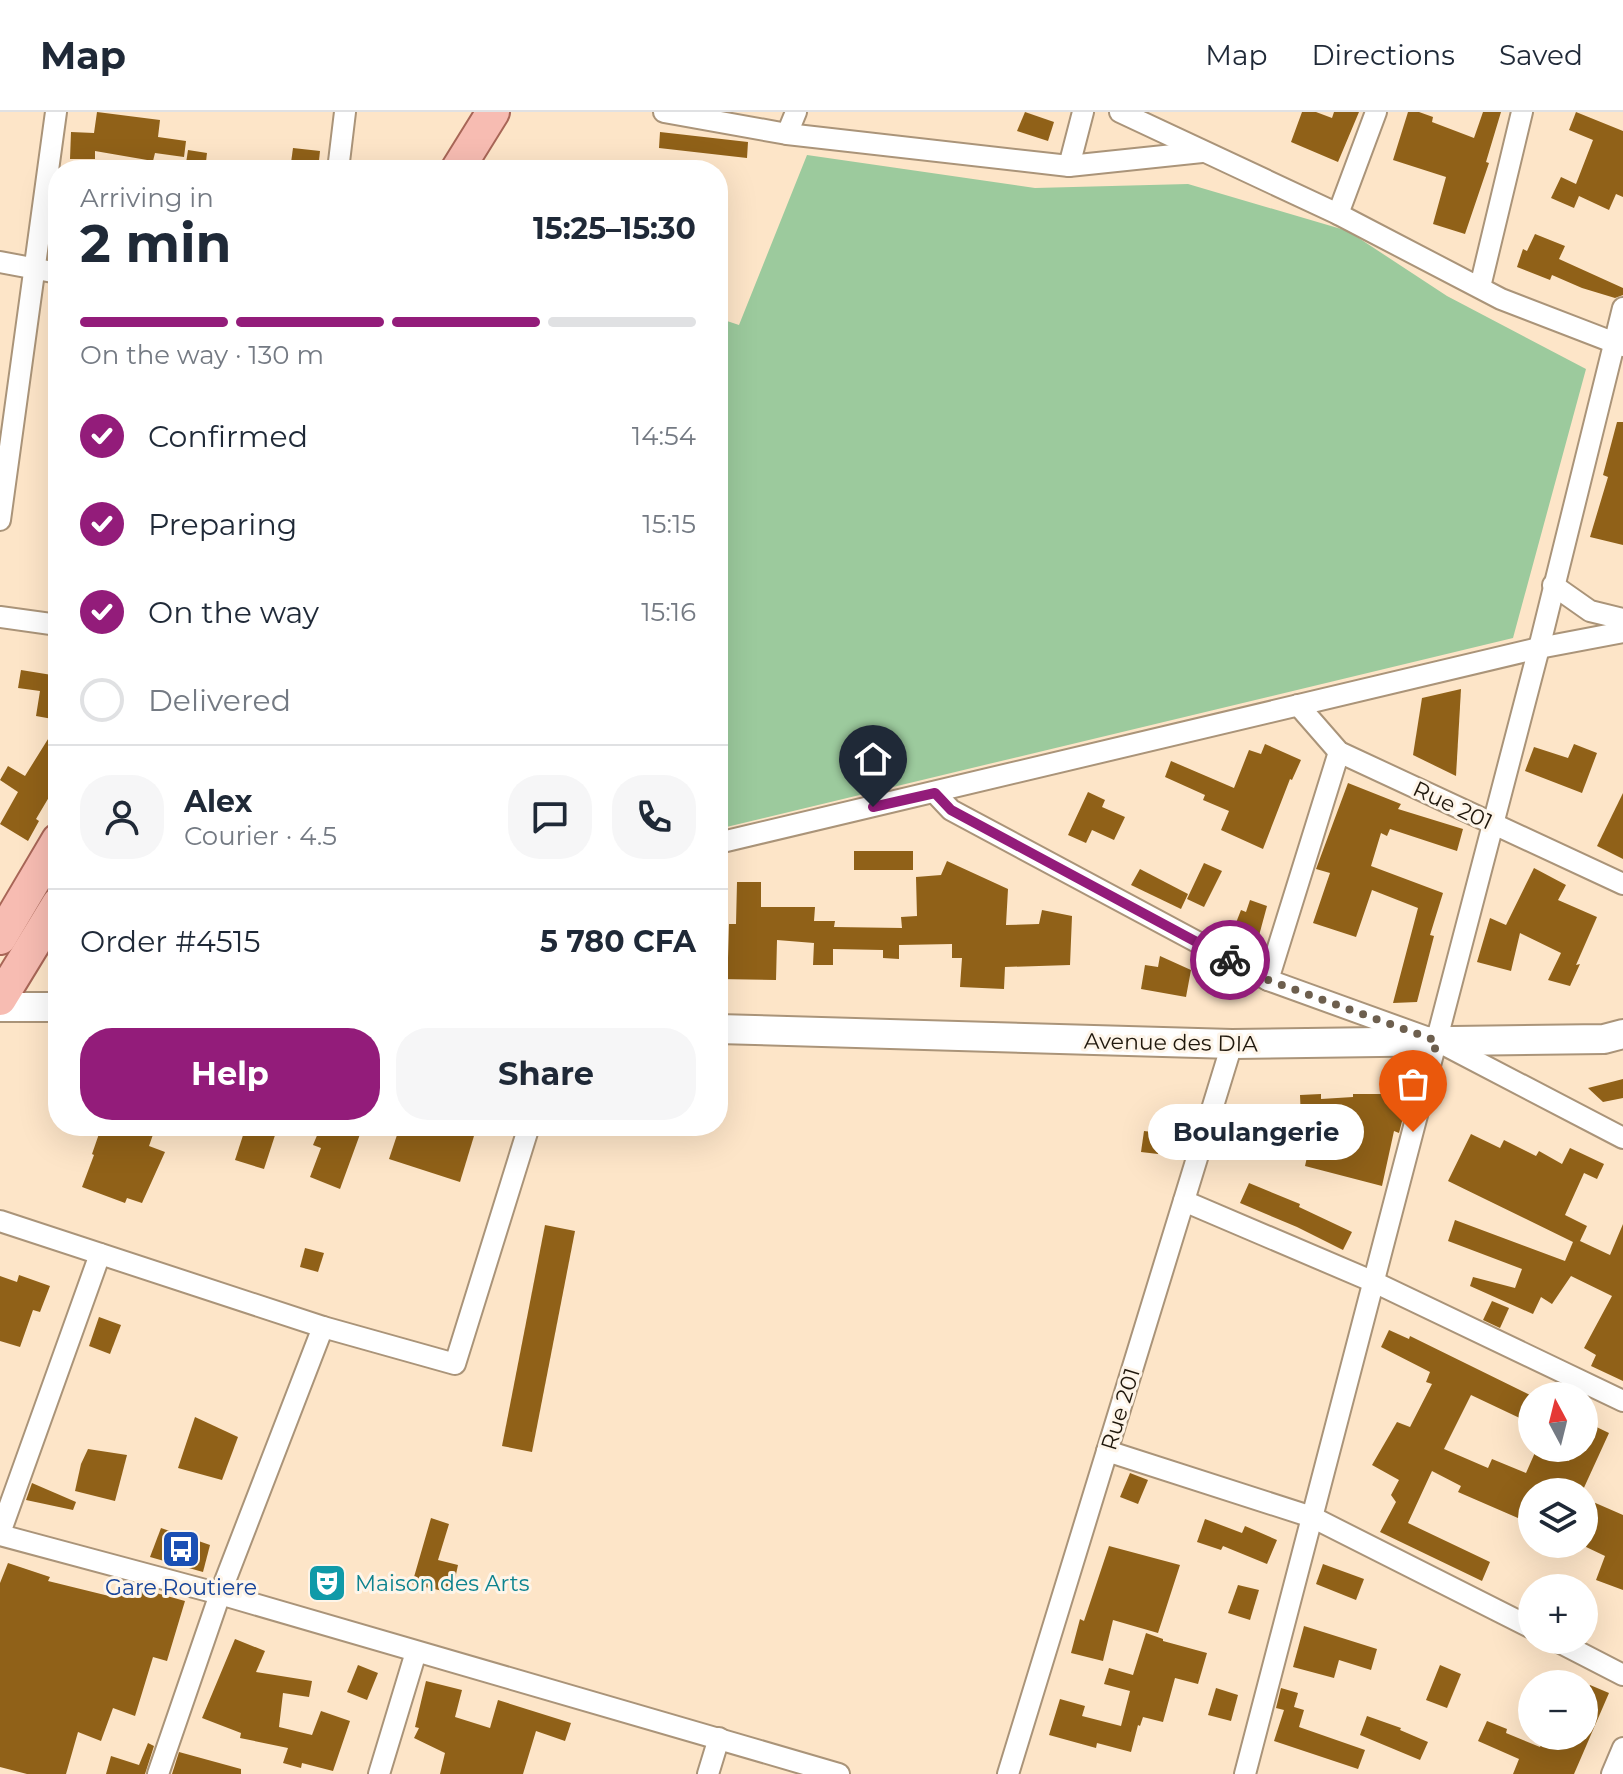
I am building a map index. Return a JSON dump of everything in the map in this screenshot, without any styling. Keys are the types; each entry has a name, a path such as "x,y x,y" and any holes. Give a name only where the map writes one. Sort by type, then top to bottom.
{"main road":[{"path":"463,160 494,112"},
{"path":"472,160 494,112"},
{"path":"0,938 48,857"},
{"path":"0,999 48,920"}],"street":[{"path":"50,160 56,112"},
{"path":"339,160 345,112"},
{"path":"664,112 787,134 1069,166 1202,152"},
{"path":"787,134 796,112"},
{"path":"1069,166 1083,112"},
{"path":"1120,112 1338,214 1501,299 1618,344"},
{"path":"1338,214 1376,112"},
{"path":"1480,287 1522,112"},
{"path":"0,520 48,172"},
{"path":"0,262 48,271"},
{"path":"1245,1774 1618,344 1623,308"},
{"path":"1553,585 1590,611 1623,619"},
{"path":"0,617 48,624"},
{"path":"728,841 1539,648 1623,632"},
{"name":"Rue 201","path":"1298,705 1339,752 1623,884"},
{"path":"1268,980 1339,752"},
{"path":"935,793 951,810 1268,980 1437,1041 1623,1138"},
{"path":"0,1007 48,1007"},
{"name":"Avenue des DIA","path":"728,1029 1232,1044 1604,1039 1623,1034"},
{"name":"Rue 201","path":"1008,1774 1232,1044"},
{"path":"0,1221 323,1327 455,1364 526,1136"},
{"path":"1184,1201 1374,1282 1623,1401"},
{"path":"100,1254 0,1534 220,1594 839,1774"},
{"path":"158,1774 220,1594 323,1327"},
{"path":"1107,1451 1312,1517 1518,1621"},
{"path":"379,1774 416,1652"},
{"path":"1582,1654 1623,1675"},
{"path":"708,1774 719,1738"},
{"path":"1612,1774 1623,1748"}],"green space":[{"path":"807,155 1035,188 1188,184 1348,231 1447,296 1586,369 1513,638 728,827 728,321 739,325"}],"building":[{"path":"97,112 160,120 158,137 186,141 184,157 155,153 153,160 147,160 95,151 95,159 70,159 71,132 94,133"},
{"path":"1025,112 1054,122 1048,141 1017,131"},
{"path":"1302,112 1316,112 1332,118 1334,112 1359,112 1338,162 1291,142"},
{"path":"1408,112 1433,117 1432,122 1474,138 1483,112 1501,112 1486,162 1489,163 1465,234 1433,224 1446,177 1393,160"},
{"path":"1576,112 1623,131 1623,197 1616,194 1609,210 1579,196 1574,208 1551,198 1561,177 1576,184 1593,140 1569,130"},
{"path":"660,132 748,142 747,158 659,148"},
{"path":"293,148 320,151 319,160 291,160"},
{"path":"188,150 207,153 206,160 186,160"},
{"path":"1535,234 1565,246 1559,259 1623,288 1623,295 1615,298 1552,275 1550,280 1517,267 1523,249 1527,251"},
{"path":"1617,422 1623,422 1623,545 1590,537 1608,477 1603,475"},
{"path":"21,670 48,674 48,718 36,716 40,691 18,688"},
{"path":"1461,689 1456,776 1413,755 1422,698"},
{"path":"48,739 48,799 28,841 0,824 18,792 0,780 8,766 25,776"},
{"path":"1265,744 1301,760 1290,779 1263,849 1221,830 1229,811 1203,800 1205,795 1165,777 1171,761 1234,788 1249,750 1261,754"},
{"path":"1574,744 1597,753 1582,793 1525,771 1534,747 1568,758"},
{"path":"1348,783 1401,804 1398,809 1463,829 1457,851 1390,829 1387,836 1381,833 1371,866 1443,893 1430,935 1434,936 1417,1002 1393,1003 1418,908 1372,890 1356,937 1313,923 1330,873 1316,869"},
{"path":"1088,792 1105,800 1102,807 1125,817 1114,840 1092,830 1086,843 1068,835"},
{"path":"1623,793 1623,859 1597,846"},
{"path":"854,851 913,851 913,870 854,870"},
{"path":"947,861 1008,889 1006,925 1039,924 1042,910 1072,916 1070,965 1005,967 1004,989 960,987 962,958 952,958 952,944 899,945 899,959 883,958 883,950 833,949 833,965 813,965 814,943 777,940 776,980 728,979 729,924 736,924 737,882 761,882 761,907 815,907 814,921 835,921 834,927 902,928 901,917 917,916 916,877 941,875"},
{"path":"1204,863 1222,871 1204,907 1187,899"},
{"path":"1534,868 1566,885 1558,900 1597,917 1570,986 1548,980 1561,953 1520,933 1511,971 1477,962 1490,918 1506,925"},
{"path":"1140,869 1188,894 1181,909 1131,885"},
{"path":"1250,900 1267,906 1257,943 1232,933 1241,910 1246,912"},
{"path":"1160,956 1191,970 1186,997 1141,989 1145,965 1158,967"},
{"path":"1623,1079 1623,1098 1603,1102 1588,1088"},
{"path":"1321,1094 1321,1099 1353,1097 1353,1094 1391,1094 1391,1102 1407,1102 1399,1133 1394,1131 1382,1186 1305,1166 1315,1121 1301,1120 1300,1095"},
{"path":"1144,1131 1161,1133 1158,1154 1141,1152"},
{"path":"1471,1134 1500,1148 1504,1140 1536,1156 1539,1151 1562,1164 1570,1148 1604,1164 1597,1179 1584,1173 1565,1215 1587,1226 1580,1241 1610,1255 1623,1224 1623,1381 1591,1366 1596,1355 1584,1348 1612,1296 1571,1276 1552,1304 1541,1297 1533,1314 1470,1286 1473,1277 1515,1288 1522,1269 1448,1241 1455,1220 1565,1261 1573,1242 1448,1181"},
{"path":"98,1136 152,1136 149,1146 165,1152 142,1203 127,1198 125,1203 82,1187"},
{"path":"243,1136 275,1136 264,1169 235,1160"},
{"path":"317,1136 359,1136 340,1189 310,1177 321,1148 313,1145"},
{"path":"397,1136 474,1136 460,1182 389,1159"},
{"path":"1249,1183 1300,1204 1299,1207 1352,1232 1343,1250 1240,1203"},
{"path":"545,1225 575,1231 532,1452 502,1446"},
{"path":"305,1248 324,1253 318,1272 300,1267"},
{"path":"19,1275 50,1286 40,1312 33,1310 20,1347 0,1341 0,1276 17,1282"},
{"path":"1492,1301 1509,1308 1500,1328 1483,1320"},
{"path":"99,1317 121,1325 110,1354 89,1346"},
{"path":"1389,1330 1409,1339 1410,1336 1518,1389 1518,1417 1471,1395 1444,1449 1488,1468 1492,1459 1526,1473 1531,1462 1596,1462 1588,1478 1518,1478 1518,1518 1458,1492 1461,1486 1432,1471 1408,1523 1490,1562 1482,1581 1380,1532 1396,1502 1391,1495 1399,1480 1372,1465 1397,1422 1410,1427 1432,1384 1426,1382 1430,1372 1381,1347"},
{"path":"195,1417 238,1437 222,1480 178,1468"},
{"path":"1598,1428 1609,1433 1598,1457"},
{"path":"88,1449 127,1455 115,1501 75,1491"},
{"path":"1130,1473 1148,1480 1138,1504 1120,1497"},
{"path":"32,1483 76,1502 73,1510 26,1500"},
{"path":"1598,1504 1623,1515 1623,1590 1598,1581 1605,1556 1598,1553"},
{"path":"431,1518 449,1524 438,1560 458,1565 452,1593 412,1584"},
{"path":"1205,1519 1242,1533 1245,1526 1277,1540 1267,1564 1223,1546 1221,1550 1197,1542"},
{"name":"Gare Routiere","path":"161,1528 210,1545 203,1572 150,1557"},
{"path":"1109,1546 1180,1565 1158,1633 1113,1620 1103,1661 1071,1653 1080,1619 1084,1621"},
{"path":"8,1563 50,1577 48,1581 109,1596 110,1592 115,1593 120,1583 185,1601 167,1661 153,1657 135,1716 113,1708 101,1741 78,1732 66,1774 27,1774 0,1767 0,1583"},
{"path":"1323,1564 1364,1579 1356,1600 1316,1584"},
{"path":"1238,1585 1259,1590 1250,1620 1228,1613"},
{"path":"1304,1626 1377,1649 1371,1670 1339,1660 1334,1678 1293,1667"},
{"path":"1146,1633 1207,1653 1198,1684 1175,1678 1163,1722 1143,1717 1131,1752 1097,1743 1096,1748 1049,1735 1060,1699 1085,1706 1082,1716 1121,1726 1130,1691 1104,1684 1109,1668 1133,1675"},
{"path":"235,1639 265,1651 256,1672 312,1681 309,1697 283,1693 279,1727 312,1735 321,1711 350,1721 333,1771 302,1763 301,1768 283,1763 288,1748 240,1738 241,1733 202,1718"},
{"path":"358,1665 378,1673 367,1700 347,1692"},
{"path":"1440,1665 1461,1674 1447,1708 1426,1700"},
{"path":"426,1681 462,1690 455,1717 490,1728 498,1700 571,1723 565,1741 536,1731 523,1774 440,1774 445,1753 414,1738 419,1728 415,1727"},
{"path":"1216,1688 1238,1695 1231,1721 1208,1715"},
{"path":"1281,1688 1298,1693 1294,1707 1304,1710 1299,1727 1365,1750 1358,1769 1274,1741 1284,1710 1276,1708"},
{"path":"1598,1688 1609,1693 1598,1718"},
{"path":"1367,1716 1428,1742 1420,1760 1360,1735"},
{"path":"1487,1721 1507,1729 1506,1733 1518,1738 1518,1750 1584,1750 1574,1774 1513,1774 1519,1759 1478,1741"},
{"path":"148,1743 154,1746 145,1774 106,1774 111,1756 139,1765"},
{"path":"179,1752 241,1769 241,1774 172,1774"}],"way so far":[{"path":"1230,960 1268,980 1437,1041 1413,1132"}],"place":[{"name":"Boulangerie","path":"1413,1132"},
{"name":"Gare Routiere","path":"181,1549"},
{"name":"Maison des Arts","path":"327,1583"}],"route":[{"path":"873,807 935,793 951,810 1230,960"}]}
